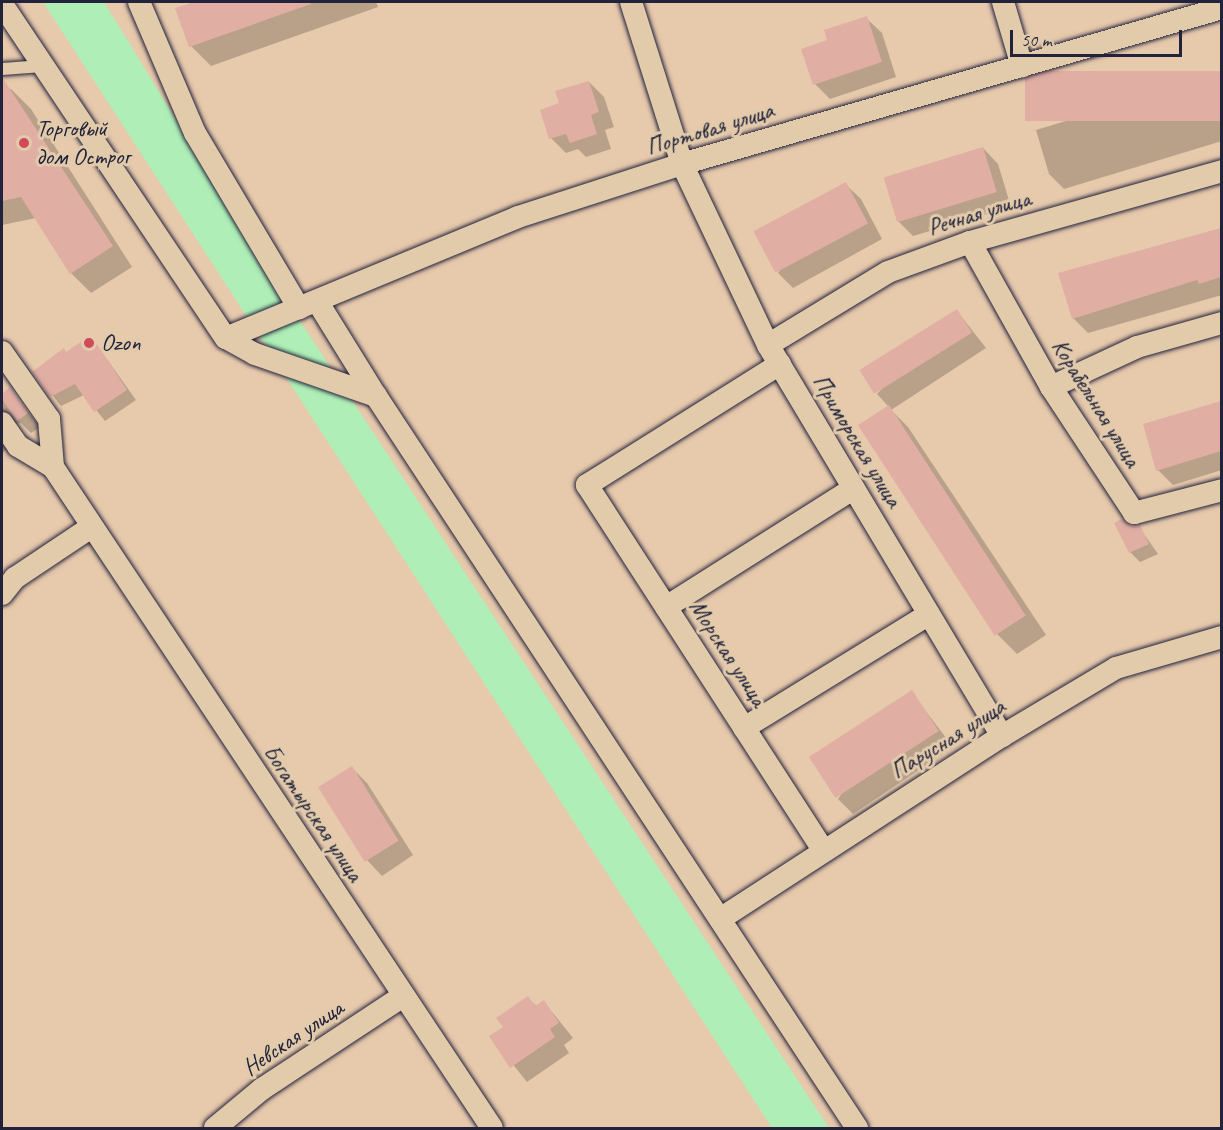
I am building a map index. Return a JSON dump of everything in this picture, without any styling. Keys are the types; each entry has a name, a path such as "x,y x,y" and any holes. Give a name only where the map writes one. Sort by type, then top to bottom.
{"street":[{"path":"139,2 195,133 308,305 376,396 857,1128"},
{"name":"Приморская улица","path":"631,2 682,164 774,354 1002,736"},
{"path":"1003,2 1022,66"},
{"path":"2,4 226,338 255,354 376,396"},
{"name":"Портовая улица","path":"226,338 518,217 682,164 1221,8"},
{"name":"Речная улица","path":"588,484 888,272 970,242 1221,171"},
{"name":"Корабельная улица","path":"970,242 1051,387 1134,513 1221,490"},
{"path":"1051,387 1137,347 1221,322"},
{"path":"2,352 49,419 53,467"},
{"path":"2,423 18,446 53,467"},
{"name":"Богатырская улица","path":"53,467 90,528 492,1128"},
{"name":"Морская улица","path":"588,484 824,851"},
{"path":"666,607 854,488"},
{"path":"2,594 15,578 90,528"},
{"path":"744,728 929,614"},
{"name":"Парусная улица","path":"720,919 1002,736 1116,668 1221,637"},
{"name":"Невская улица","path":"215,1128 262,1089 403,996"}],"lane":[{"path":"2,69 43,66"}],"green space":[{"path":"43,2 104,2 285,298 829,1128 772,1128"}],"building":[{"path":"195,2 310,2 311,4 189,47 175,8"},
{"path":"867,16 882,62 813,85 801,49 827,40 824,30"},
{"path":"1025,71 1221,71 1221,121 1025,121"},
{"name":"Торговый дом Острог","path":"2,77 113,246 70,274 21,197 2,201"},
{"path":"589,81 599,112 591,115 597,134 570,143 566,134 549,139 540,110 559,103 555,91"},
{"path":"983,147 997,192 897,222 884,177"},
{"path":"846,182 868,223 775,273 753,231"},
{"path":"1221,228 1221,277 1199,284 1197,280 1072,319 1058,273"},
{"path":"957,309 972,333 874,394 859,370"},
{"path":"91,335 127,390 94,412 75,384 50,397 32,372 64,348 66,352"},
{"path":"10,387 28,413 17,421 2,399 2,394"},
{"path":"1221,401 1221,451 1156,471 1143,424"},
{"path":"889,405 1026,616 995,636 858,425"},
{"path":"1122,519 1130,526 1140,525 1149,544 1129,553 1114,523"},
{"path":"912,690 939,731 836,798 809,757"},
{"path":"352,766 399,841 365,862 318,787"},
{"path":"528,996 535,1006 544,1000 559,1023 550,1029 555,1037 510,1068 489,1036 503,1027 496,1018"}],"place":[{"name":"Торговый дом Острог","path":"24,143"},
{"name":"Ozon","path":"89,343"}]}
